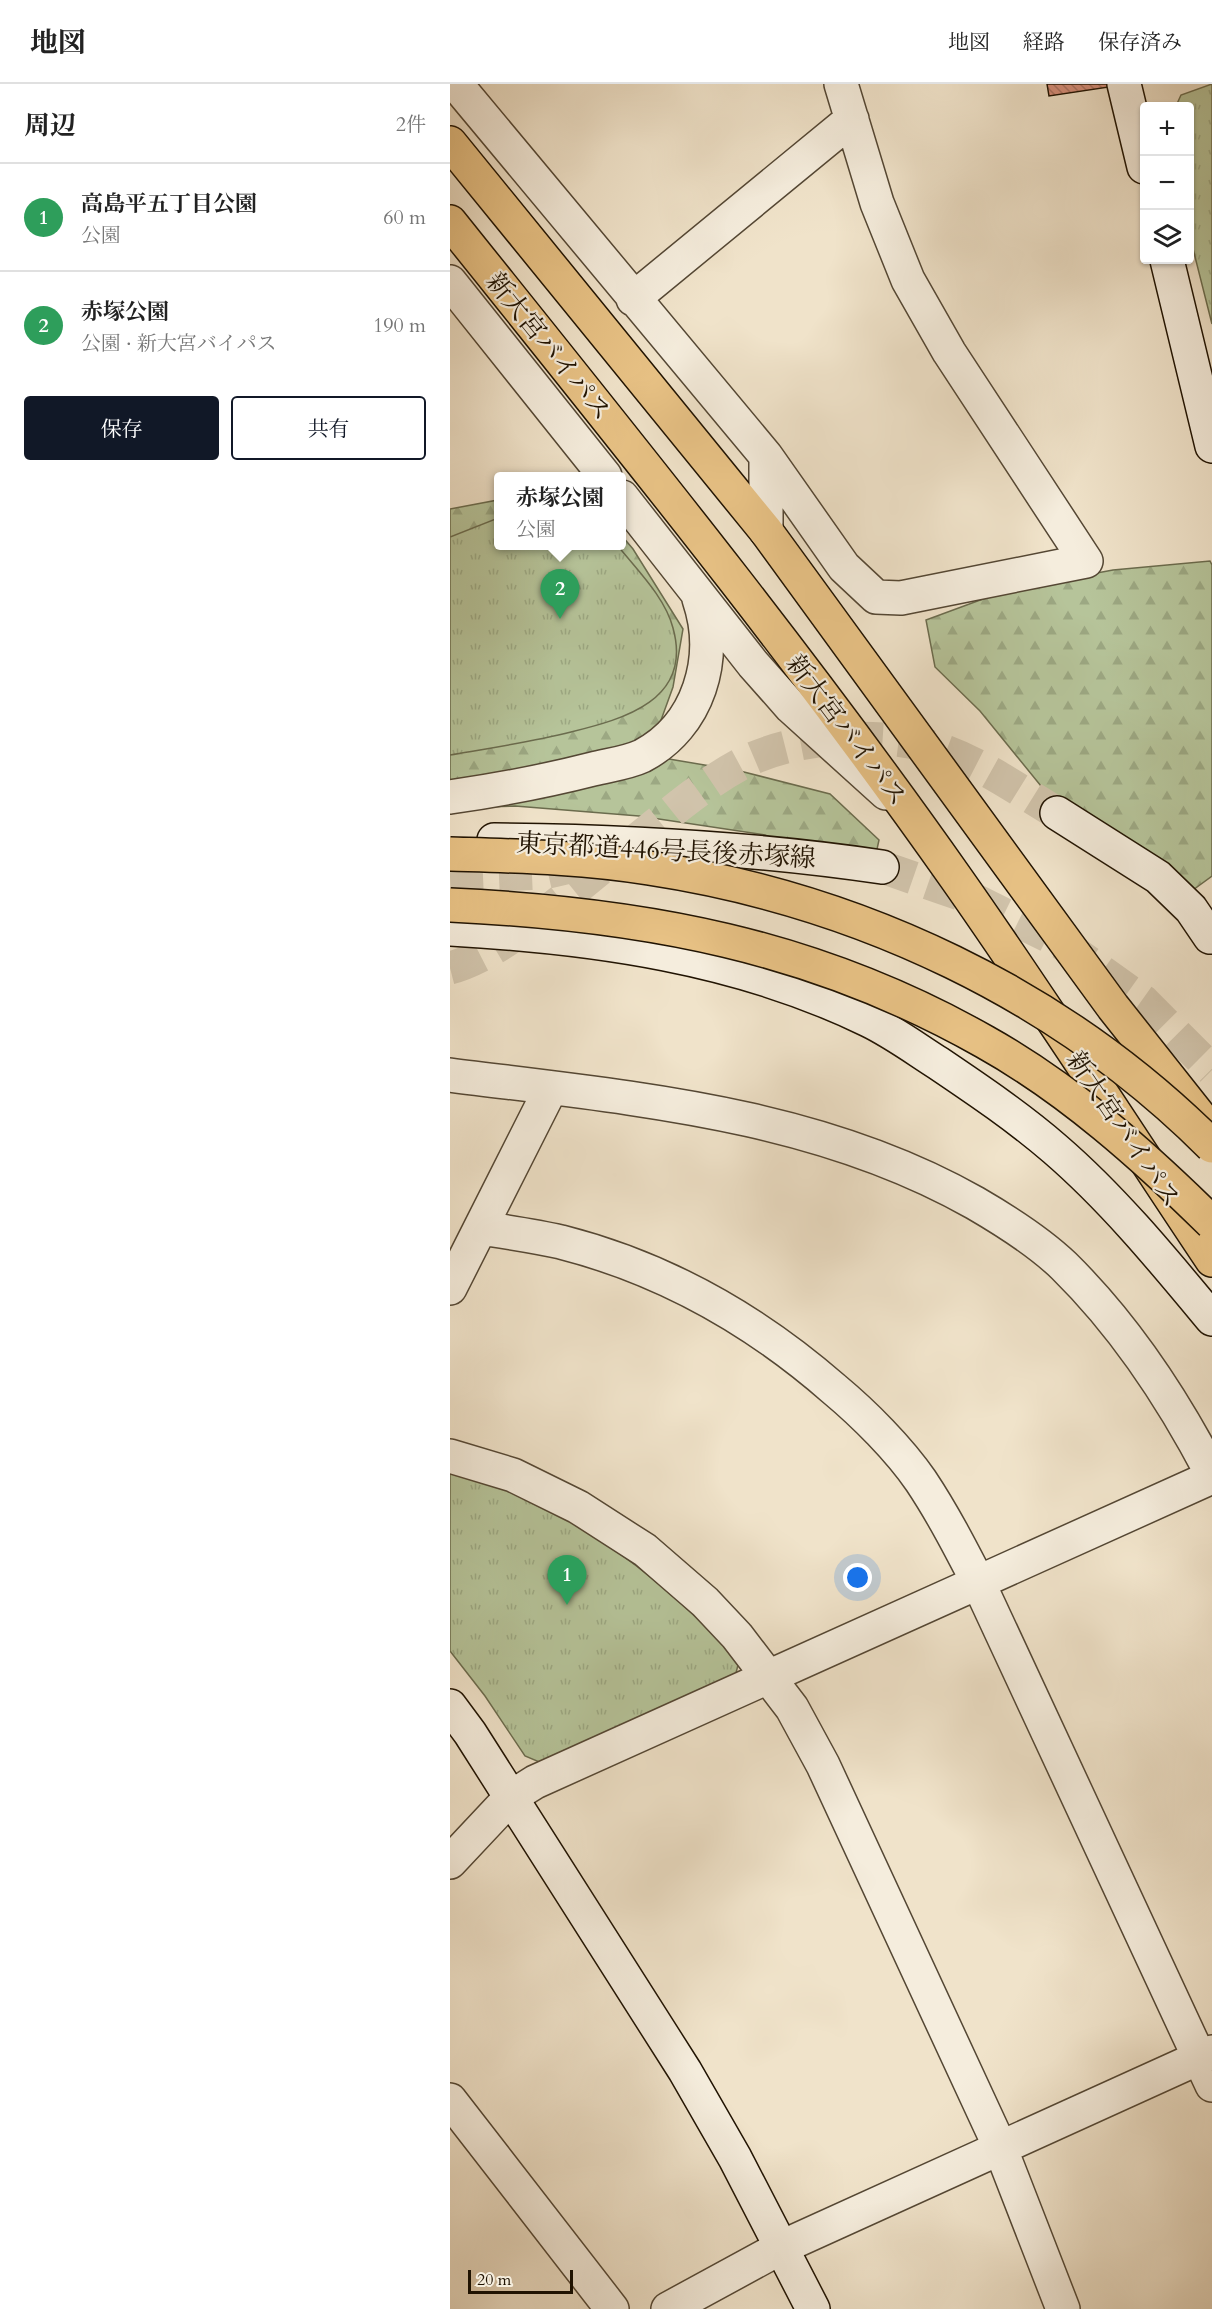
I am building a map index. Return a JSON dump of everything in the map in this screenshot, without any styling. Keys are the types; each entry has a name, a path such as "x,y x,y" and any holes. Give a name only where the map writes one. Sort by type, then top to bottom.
{"highway":[{"name":"新大宮バイパス","path":"450,143 766,531 1106,998 1212,1132"},
{"name":"新大宮バイパス","path":"450,222 726,566 908,812 956,879 1212,1260"},
{"path":"450,854 579,859 649,868 783,897 849,918 925,948 975,972 1062,1022 1110,1056 1212,1146"},
{"path":"450,905 574,913 664,926 750,945 818,966 892,995 987,1043 1029,1070 1123,1141 1212,1223"}],"street":[{"path":"456,84 766,456 844,567 876,597 901,598 1086,561 949,352 908,280 877,203 841,84"},
{"path":"1124,84 1141,156"},
{"path":"633,299 852,119"},
{"path":"1168,264 1212,446"},
{"path":"453,292 601,472"},
{"path":"766,456 766,531"},
{"path":"626,503 753,664 791,706 908,812"},
{"path":"450,797 556,778 631,760 668,738 695,701 707,664 705,625 697,592"},
{"path":"1057,813 1158,877 1191,909 1211,937"},
{"name":"東京都道446号長後赤塚線","path":"450,840 585,841 695,846 792,854 882,867"},
{"path":"450,929 502,932 658,951 740,972 808,995 869,1021 990,1097 1056,1149 1116,1208 1212,1319"},
{"path":"450,1075 729,1114 820,1136 909,1169 990,1212 1063,1266 1110,1316 1185,1421 1212,1475 979,1584 768,1675 535,1782 511,1797 450,1862"},
{"path":"450,1288 551,1088"},
{"path":"481,1228 562,1242 645,1270 724,1307 798,1357 859,1410 920,1479 979,1584 1208,2064 1000,2147 782,2247 668,2309"},
{"path":"450,1456 513,1475 578,1507 645,1550 705,1602 737,1636 792,1708 823,1765 1000,2147 1063,2309"},
{"path":"450,1706 511,1797 685,2071 782,2247 813,2309"},
{"path":"450,2100 612,2309"}],"green space":[{"path":"1212,84 1212,324 1194,253 1194,102 1178,102 1181,95"},
{"path":"494,501 494,550 626,550 626,541 683,629 673,687 652,745 669,759 740,771 830,794 879,840 871,877 857,875 765,835 639,816 515,806 450,808 450,509"},
{"path":"494,520 494,550 621,550 650,584 664,605 673,628 677,653 673,673 663,689 649,702 632,712 591,727 541,739 450,755 450,537"},
{"path":"1210,561 1212,565 1212,876 1193,890 1091,841 1041,786 980,711 935,667 926,620 1010,589 1113,570"},
{"path":"450,1471 492,1484 533,1501 608,1545 677,1599 709,1629 739,1661 735,1677 544,1764 525,1756 485,1696 450,1651"}],"building":[{"path":"1047,84 1108,84 1109,87 1049,96"}],"tunnel":[{"path":"634,842 699,791 741,764 786,747 837,739 889,739 936,748 983,769 1057,813"},
{"path":"450,968 493,949 516,934 623,851"},
{"path":"450,877 544,873 579,865"},
{"path":"882,867 971,898 1060,942 1143,1001 1212,1070"}],"place":[{"name":"赤塚公園","path":"560,619"},
{"name":"高島平五丁目公園","path":"567,1605"}]}
